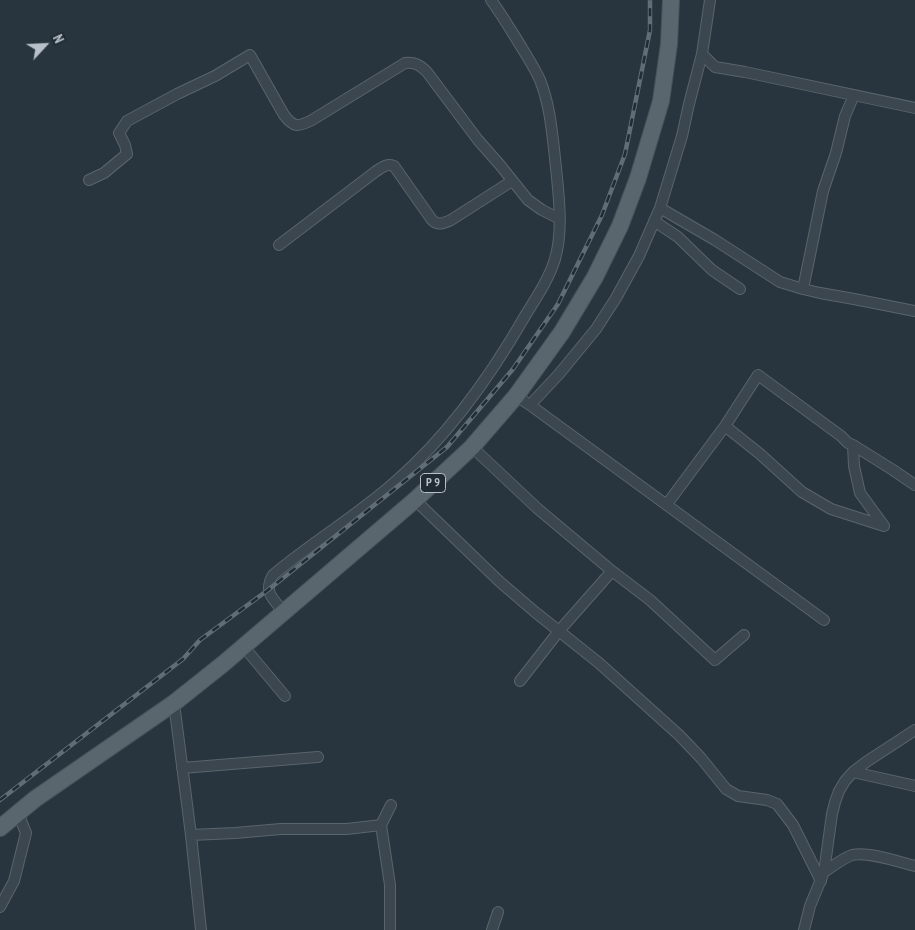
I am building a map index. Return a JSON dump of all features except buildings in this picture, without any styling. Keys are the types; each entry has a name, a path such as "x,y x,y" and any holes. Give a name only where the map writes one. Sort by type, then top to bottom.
{"main road":[{"name":"P 9","path":"0,828 80,767 174,703 244,646 415,500 523,400 595,277 620,226 638,178 661,100 669,44 671,0"}],"street":[{"path":"284,612 268,590 268,584 273,575 365,507 424,454 476,393 514,336 549,274 555,259 560,219 550,114 540,80 491,0"},
{"path":"710,0 702,54 682,136 660,208 639,256 596,329 564,368 523,400 824,620"},
{"path":"702,54 716,67 915,108"},
{"path":"89,180 104,173 127,154 119,133 127,121 215,76 250,55 284,115 294,125 302,125 312,120 405,63 415,63 427,72 478,140 528,200 560,219"},
{"path":"803,289 823,191 836,153 845,116 854,95"},
{"path":"279,245 386,165 394,166 432,220 439,224 452,220 512,180"},
{"path":"660,208 780,282 803,289 915,311"},
{"path":"654,221 678,237 712,270 740,289"},
{"path":"667,504 725,426 758,376 848,443 915,485"},
{"path":"725,426 760,454 802,492 831,509 884,526 860,493 854,466 853,445"},
{"path":"472,447 538,509 650,600 715,660 744,635"},
{"path":"415,500 500,582 599,663 679,735 726,789 738,796 767,800 777,804 793,825 823,877"},
{"path":"520,681 558,631 612,571"},
{"path":"244,646 285,696"},
{"path":"174,703 201,930"},
{"path":"804,930 810,906 823,877 832,814 839,790 853,772 915,730"},
{"path":"182,768 318,757"},
{"path":"853,772 915,786"},
{"path":"390,930 390,885 381,825 391,805"},
{"path":"0,907 14,881 26,833 18,813"},
{"path":"191,835 281,829 347,829 381,825"},
{"path":"823,877 843,859 858,854 915,866"},
{"path":"492,930 498,912"}],"railway":[{"path":"0,800 183,659 200,640 268,590 447,447 513,369 558,304 602,215 625,154 650,30 650,0"}]}
